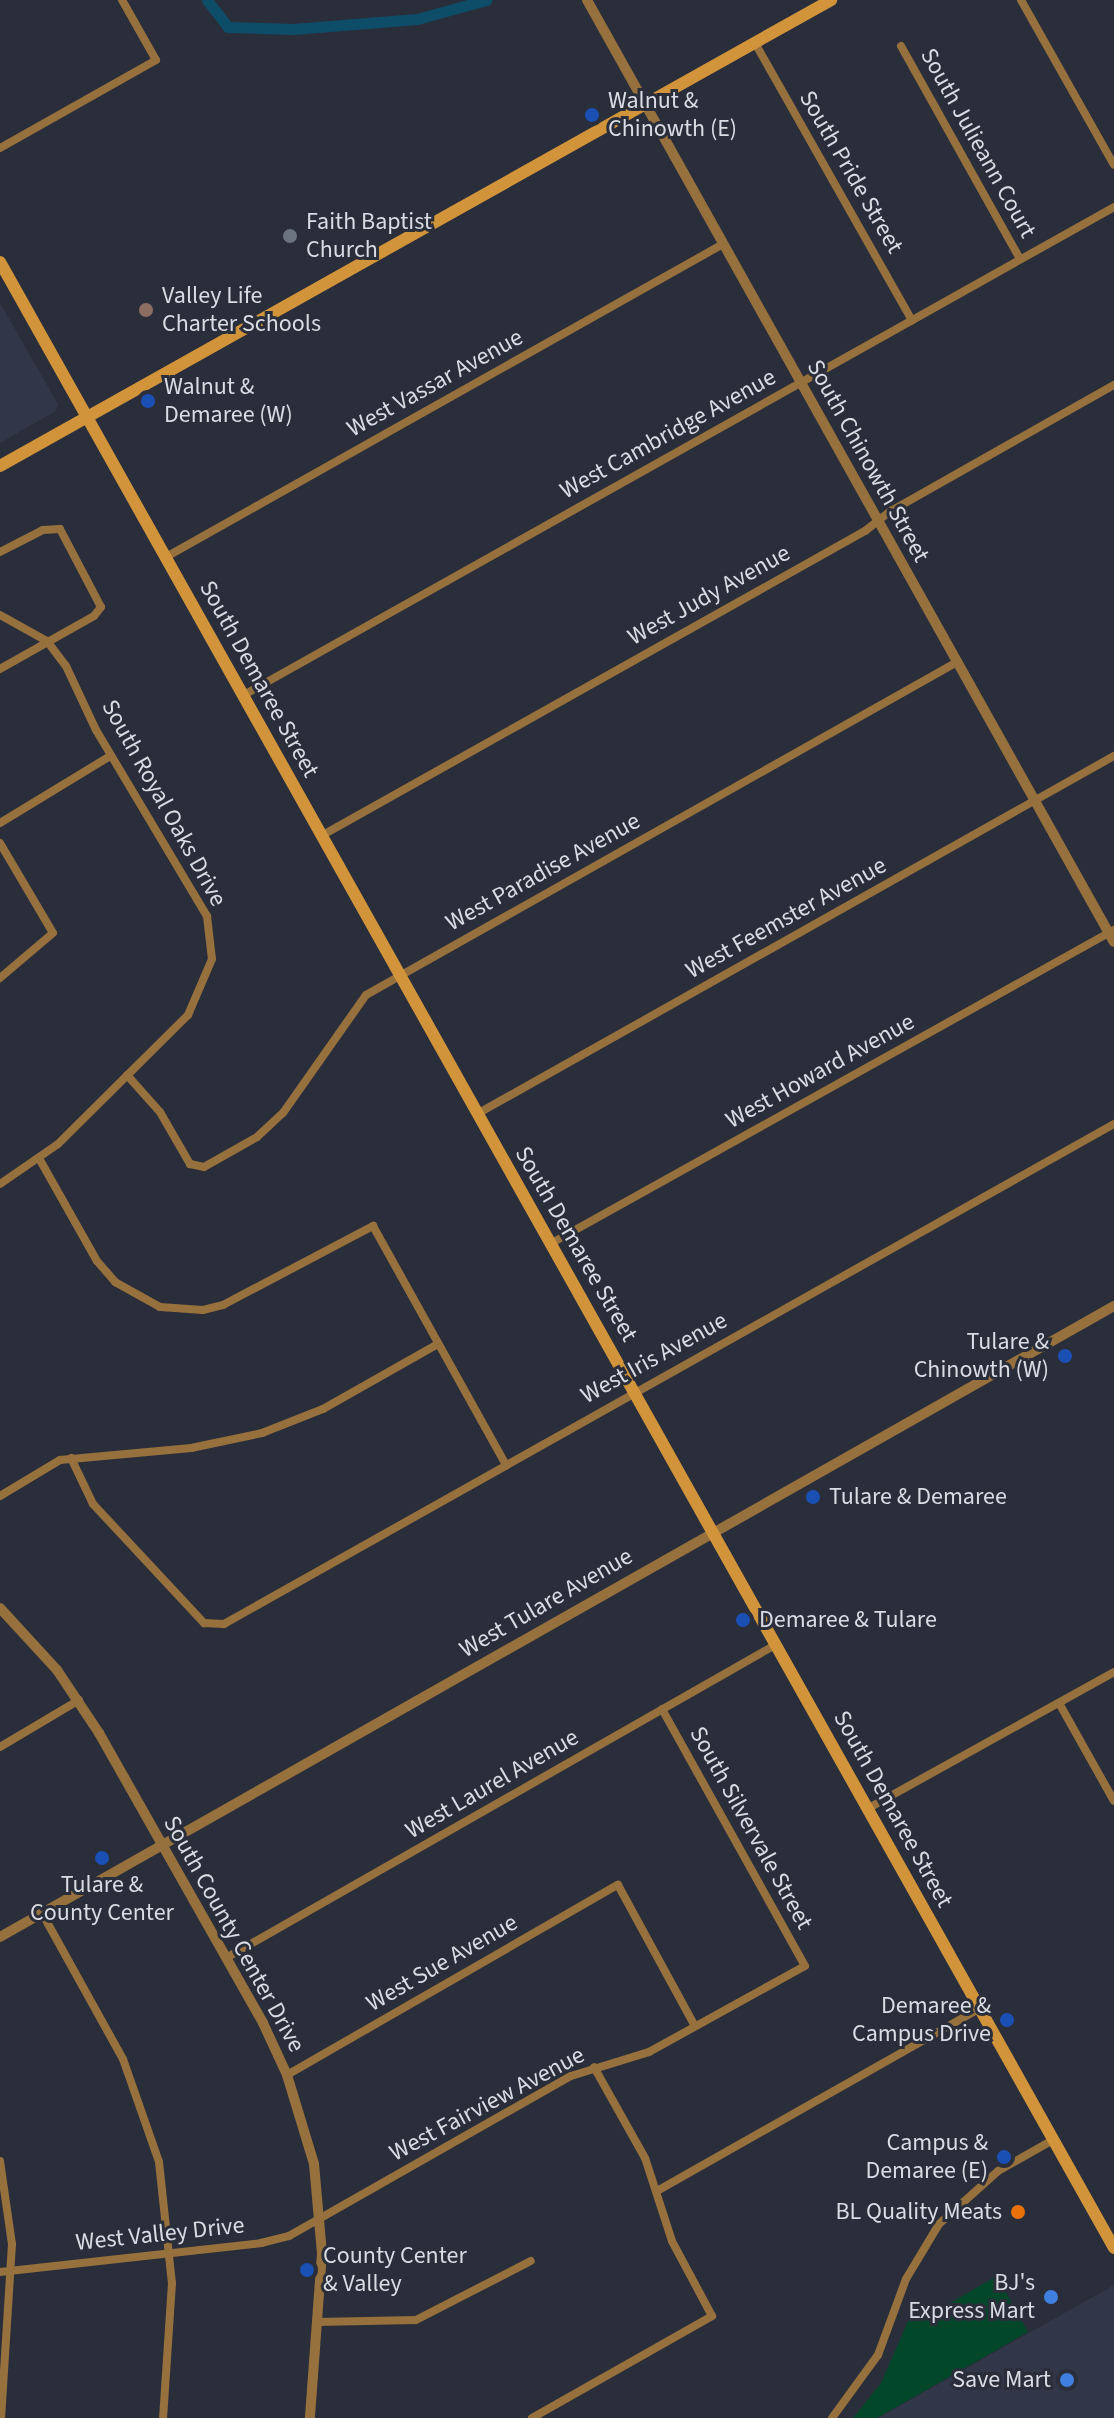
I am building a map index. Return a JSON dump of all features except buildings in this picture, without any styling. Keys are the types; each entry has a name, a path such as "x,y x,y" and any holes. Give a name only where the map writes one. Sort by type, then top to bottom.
{"main road":[{"path":"0,466 831,0"},
{"name":"South Demaree Street","path":"0,262 1114,2248"}],"street":[{"path":"0,148 156,60 122,0"},
{"name":"South Chinowth Street","path":"587,0 1112,935"},
{"path":"1021,0 1114,165"},
{"name":"South Pride Street","path":"755,43 912,321"},
{"name":"South Julieann Court","path":"901,46 1020,259"},
{"name":"West Cambridge Avenue","path":"242,696 1114,207"},
{"name":"West Vassar Avenue","path":"166,557 723,244"},
{"name":"West Judy Avenue","path":"321,836 1114,385"},
{"path":"0,552 43,530 60,529 100,596 101,607 94,616 0,669"},
{"name":"South Royal Oaks Drive","path":"0,615 47,641 86,701 110,756 207,916 212,959 188,1015 40,1160 0,1184"},
{"name":"West Paradise Avenue","path":"127,1075 160,1112 196,1169 268,1129 353,1009 399,975 957,662"},
{"path":"0,823 110,756"},
{"name":"West Feemster Avenue","path":"477,1114 1114,756"},
{"path":"0,843 53,933 0,978"},
{"name":"West Howard Avenue","path":"550,1244 1112,935"},
{"name":"West Iris Avenue","path":"71,1458 93,1504 204,1623 215,1627 1114,1124"},
{"path":"40,1160 97,1261 115,1282 160,1307 203,1310 223,1305 373,1226 506,1465"},
{"name":"West Tulare Avenue","path":"0,1937 1114,1306"},
{"path":"0,1496 34,1472 71,1458 191,1448 262,1433 323,1409 438,1344"},
{"name":"South County Center Drive","path":"0,1608 79,1700 226,1958 287,2075 314,2164 320,2220 310,2418"},
{"name":"West Laurel Avenue","path":"226,1958 777,1644"},
{"path":"867,1809 1114,1672"},
{"path":"0,1747 79,1700"},
{"path":"1059,1703 1114,1801"},
{"name":"South Silvervale Street","path":"662,1709 805,1966"},
{"name":"West Sue Avenue","path":"287,2075 618,1885 695,2026"},
{"path":"42,1913 144,2109 166,2194 171,2253 163,2418"},
{"name":"West Fairview Avenue","path":"320,2220 594,2067 649,2052 805,1966"},
{"path":"657,2191 980,2008"},
{"path":"532,2418 712,2316 672,2241 645,2158 594,2067"},
{"path":"832,2418 878,2355 906,2279 939,2224 998,2171 1053,2140"},
{"path":"0,2161 8,2194 12,2271 1,2418"},
{"name":"West Valley Drive","path":"0,2272 261,2243 320,2220"},
{"path":"317,2322 416,2320 531,2261"}],"shaded area":[{"path":"0,303 58,404 56,411 0,443"},
{"path":"1114,2285 1114,2418 878,2418"}],"green space":[{"path":"997,2276 1028,2332 877,2418 853,2418 881,2383 915,2305 936,2311"}],"waterway":[{"path":"207,0 228,27 293,29 417,19 486,0"}],"place":[{"name":"Walnut & Chinowth (E)","path":"592,115"},
{"name":"Faith Baptist Church","path":"290,236"},
{"name":"Valley Life Charter Schools","path":"146,310"},
{"name":"Walnut & Demaree (W)","path":"148,401"},
{"name":"Tulare & Chinowth (W)","path":"1065,1356"},
{"name":"Tulare & Demaree","path":"813,1497"},
{"name":"Demaree & Tulare","path":"743,1620"},
{"name":"Tulare & County Center","path":"102,1858"},
{"name":"Demaree & Campus Drive","path":"1007,2020"},
{"name":"Campus & Demaree (E)","path":"1004,2157"},
{"name":"BL Quality Meats","path":"1018,2212"},
{"name":"County Center & Valley","path":"307,2270"},
{"name":"BJ's Express Mart","path":"1051,2297"},
{"name":"Save Mart","path":"1067,2380"}]}
